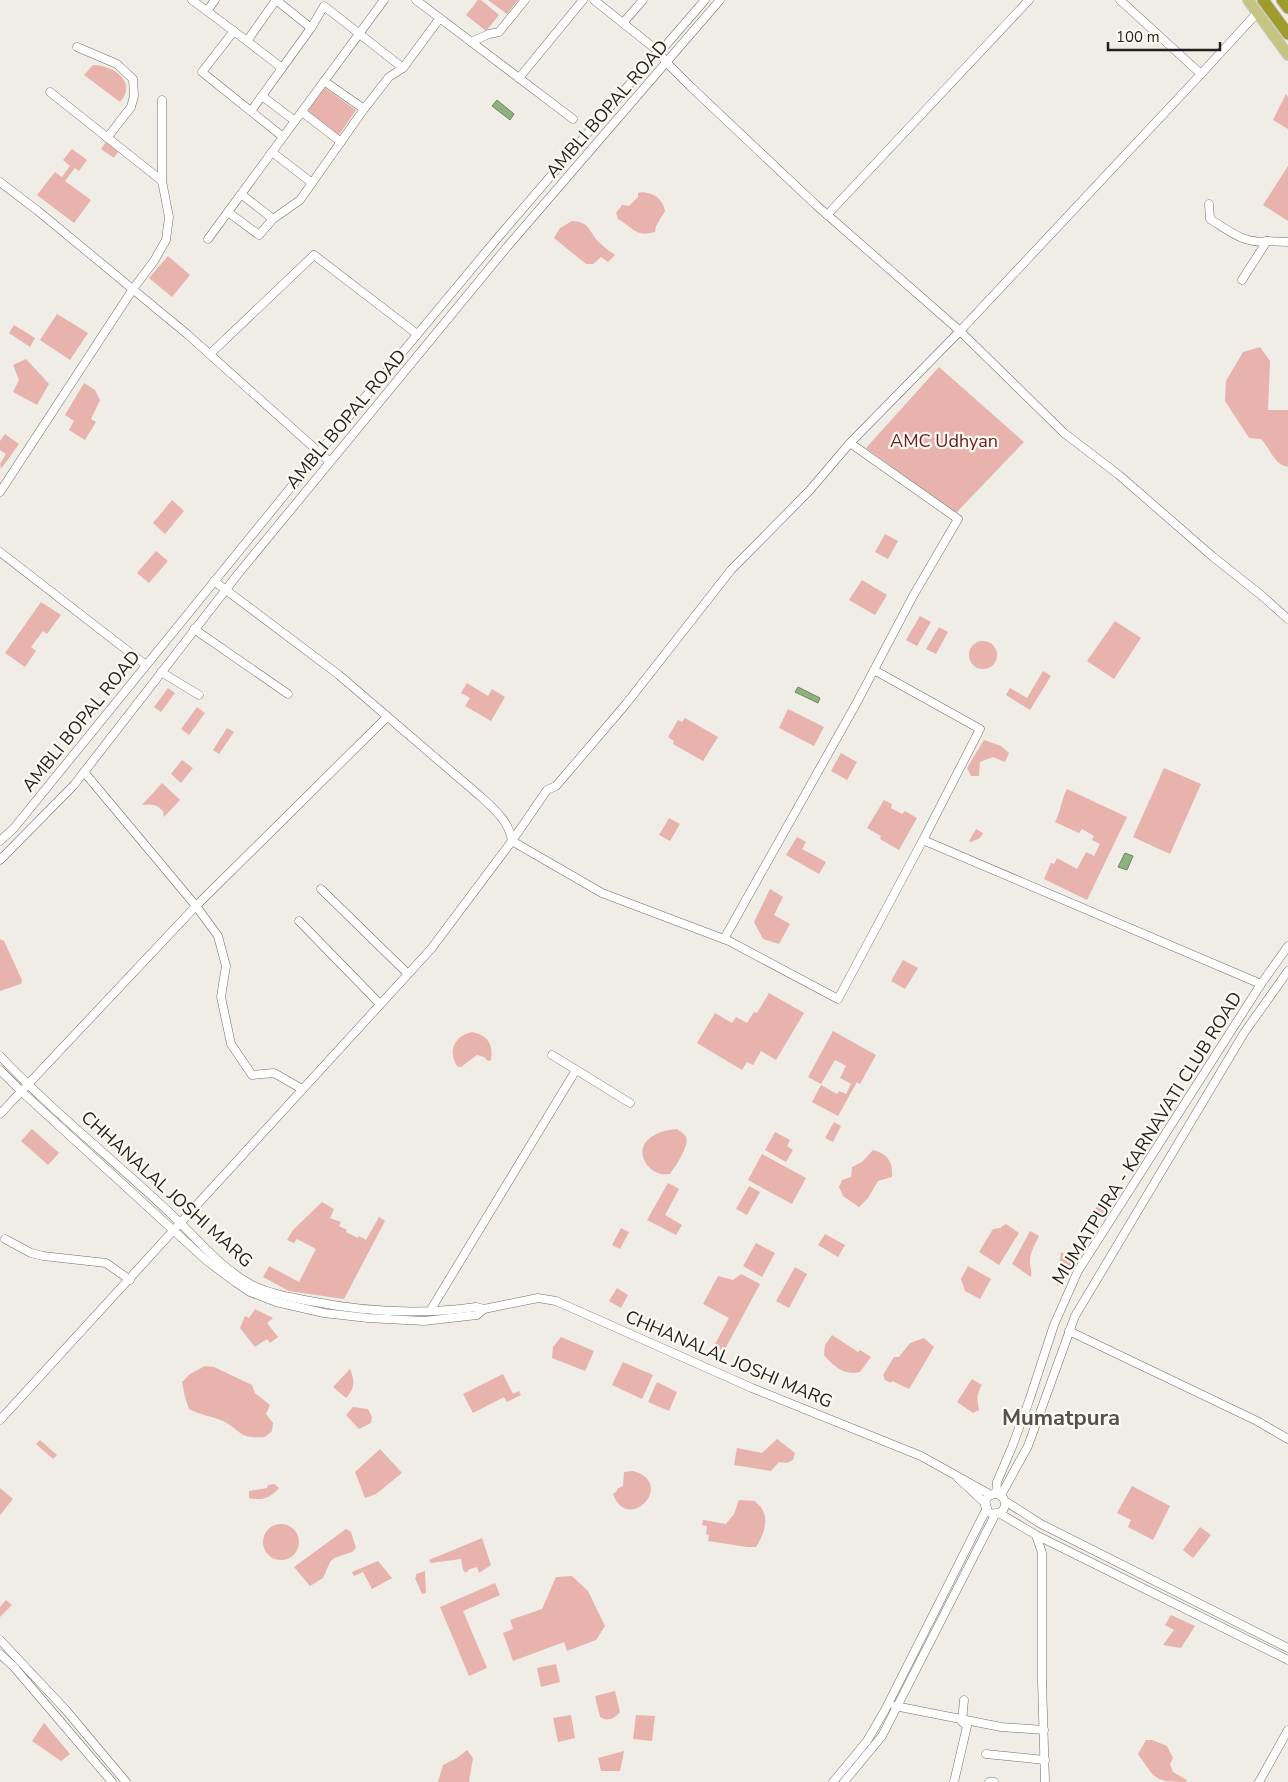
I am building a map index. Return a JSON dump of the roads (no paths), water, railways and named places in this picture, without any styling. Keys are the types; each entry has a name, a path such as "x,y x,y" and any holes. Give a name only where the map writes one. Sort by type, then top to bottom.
{"highway":[{"path":"1263,0 1288,34"},
{"path":"1282,0 1288,8"}],"main road":[{"path":"1248,0 1288,55"}],"street":[{"path":"192,0 282,68"},
{"path":"207,11 215,0"},
{"path":"247,41 276,0 311,28"},
{"path":"208,240 384,0"},
{"path":"416,0 573,119"},
{"path":"471,42 499,32 525,0"},
{"path":"519,78 583,0"},
{"path":"594,0 658,51 666,62 827,215 960,331 1064,433 1119,475 1288,619"},
{"path":"623,23 643,0"},
{"name":"AMBLI BOPAL ROAD","path":"0,841 14,828 417,334 658,51 666,45 705,0"},
{"name":"AMBLI BOPAL ROAD","path":"0,860 74,785 194,629 330,462 507,247 720,0"},
{"path":"827,215 1028,0"},
{"path":"1120,0 1200,74"},
{"path":"251,111 311,28 326,3 359,34 404,68"},
{"path":"0,1420 432,949 512,841 547,790 556,786 626,704 731,570 810,490 850,443 960,331 1258,13"},
{"path":"228,212 259,235 272,219 300,200 364,109 390,77 404,68 440,18"},
{"path":"234,31 202,72 283,138"},
{"path":"77,47 117,64 133,79 134,96 131,108 108,138"},
{"path":"324,81 364,109"},
{"path":"50,92 162,181"},
{"path":"262,96 295,120"},
{"path":"0,492 133,289 154,261 166,240 169,217 162,181 162,100"},
{"path":"302,112 341,142"},
{"path":"272,152 312,183"},
{"path":"0,182 38,211 210,354 330,462"},
{"path":"241,194 272,219"},
{"path":"1209,204 1210,219 1243,239 1257,243 1267,241 1288,242"},
{"path":"1242,280 1267,241"},
{"path":"210,354 314,255 417,334"},
{"path":"724,939 874,670 913,596 958,519 850,443"},
{"path":"0,552 146,665"},
{"path":"214,581 318,658 496,811 511,831 512,841"},
{"path":"194,629 288,694"},
{"path":"512,841 602,893 724,939 838,999 980,729 874,670"},
{"path":"162,672 199,695"},
{"path":"0,1114 196,906 387,717"},
{"path":"84,772 196,906 218,936 226,966 220,997 231,1044 252,1075 274,1073 302,1089"},
{"path":"923,840 1261,984"},
{"path":"321,890 408,974"},
{"path":"299,922 380,1004"},
{"name":"MUMATPURA - KARNAVATI CLUB ROAD","path":"998,1496 998,1482 1029,1401 1054,1325 1078,1271 1261,984 1288,946"},
{"name":"MUMATPURA - KARNAVATI CLUB ROAD","path":"998,1496 1028,1446 1075,1316 1239,1041 1287,973"},
{"path":"552,1054 630,1103"},
{"name":"CHHANALAL JOSHI MARG","path":"0,1056 28,1085 252,1289 339,1307 386,1312 476,1307 484,1309 538,1298 556,1301 752,1388 921,1456 998,1496 1041,1524 1288,1648"},
{"name":"CHHANALAL JOSHI MARG","path":"0,1070 174,1232 218,1269 276,1302 324,1314 424,1321 470,1317 477,1315 484,1309"},
{"path":"430,1311 576,1070"},
{"path":"5,1239 31,1253 43,1256 106,1263 130,1280"},
{"path":"1069,1331 1257,1421 1288,1439"},
{"name":"CHHANALAL JOSHI MARG","path":"957,1476 986,1506"},
{"path":"833,1782 867,1741 889,1704 986,1506 987,1498 998,1496 1004,1508 998,1513 882,1736 844,1782"},
{"path":"986,1506 990,1512 998,1513 1036,1535 1288,1660"},
{"path":"1036,1535 1042,1553 1042,1681 1045,1782"},
{"path":"0,1640 12,1650 126,1782"},
{"path":"0,1654 14,1667 112,1782"},
{"path":"954,1782 967,1726 961,1719 964,1700"},
{"path":"889,1704 1001,1727 1044,1730"},
{"path":"1260,1782 1288,1730"},
{"path":"986,1754 1045,1760"},
{"path":"989,1782 994,1782"}],"district":[{"name":"Mumatpura","path":"1061,1418"}],"park label":[{"name":"AMC Udhyan","path":"944,441"}]}
